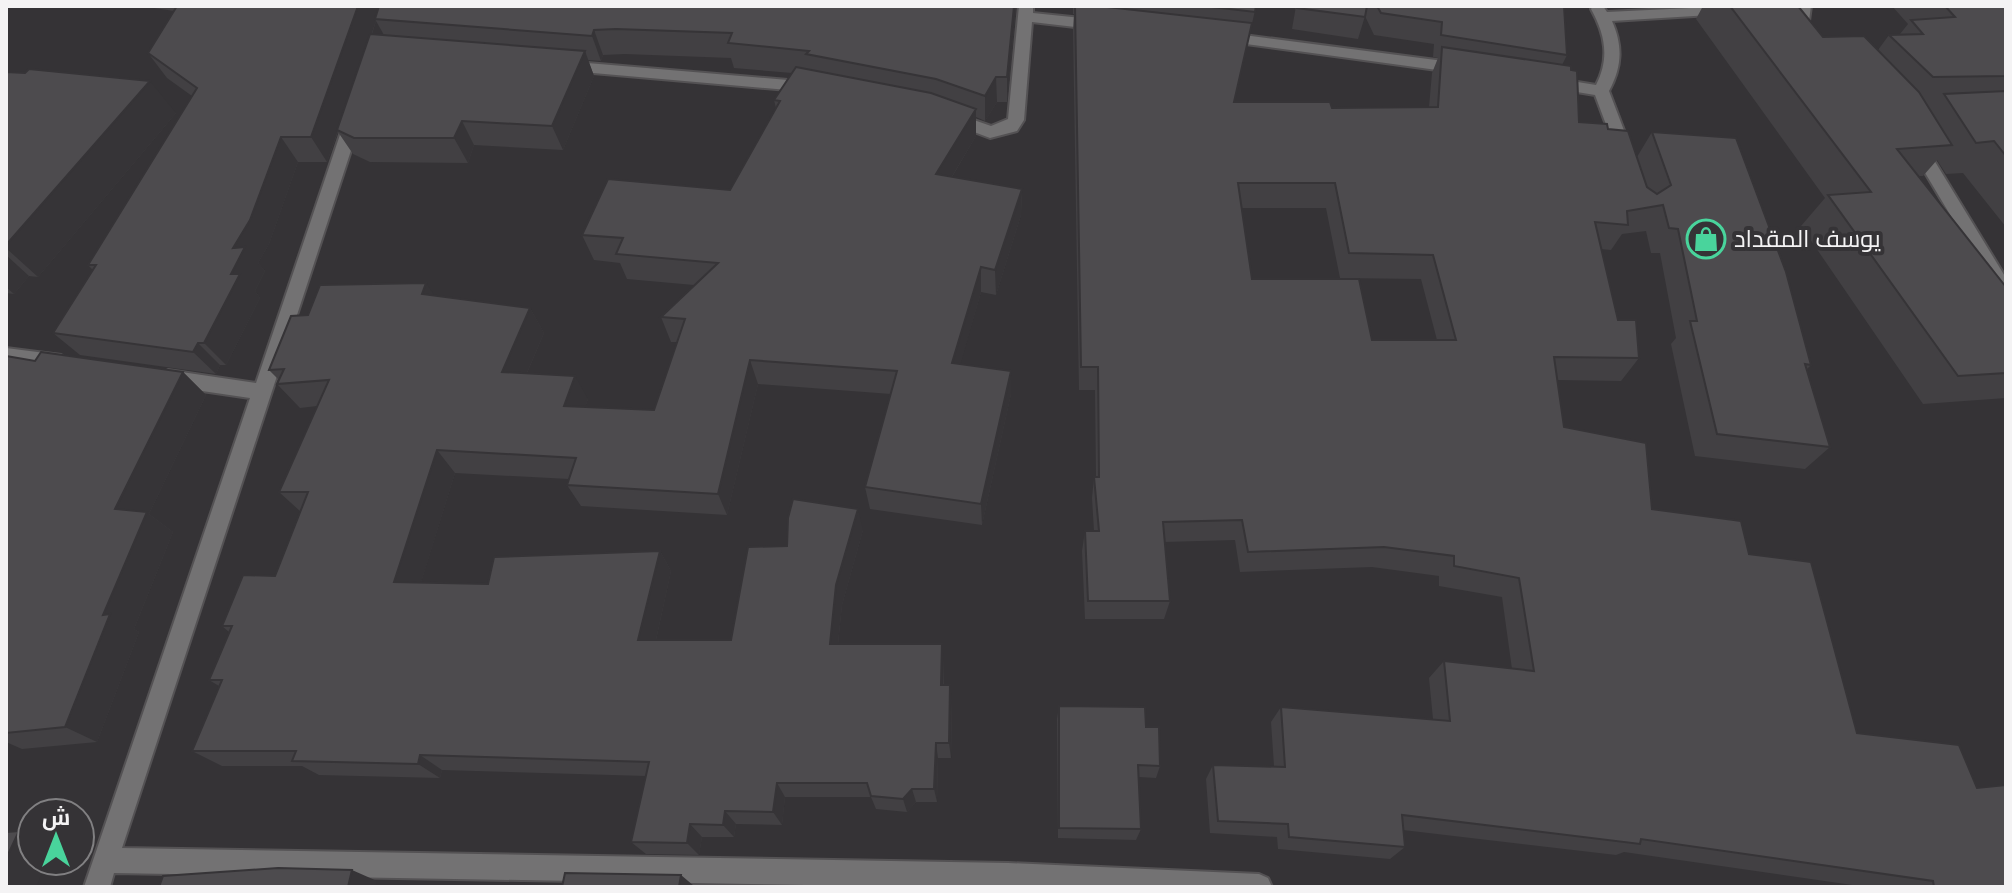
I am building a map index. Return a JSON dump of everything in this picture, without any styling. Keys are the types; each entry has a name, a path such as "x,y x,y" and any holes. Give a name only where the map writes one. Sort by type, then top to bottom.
{"street":[{"path":"1628,165 1601,91 1615,60 1613,41 1599,12 1738,8"},
{"path":"1784,8 1808,18"},
{"path":"937,112 990,132 1011,127 1016,120 1026,12 1119,27"},
{"path":"1197,34 1476,71"},
{"path":"552,65 794,84 834,91"},
{"path":"1539,81 1601,91"},
{"path":"97,887 362,95"},
{"path":"1908,131 2006,293"},
{"path":"6,355 81,366"},
{"path":"142,375 262,392"},
{"path":"106,860 1259,887"}],"building":[{"path":"177,6 358,6 311,137 281,137 250,220 233,248 245,247 231,274 240,274 204,343 198,343 193,352 53,333 96,265 88,265 197,88 148,53"},
{"path":"379,6 1014,6 1007,77 996,77 985,96 936,79 806,54 809,51 728,43 732,33 616,29 594,30 592,36 375,19"},
{"path":"1075,6 1252,23 1234,102 1330,102 1332,108 1438,107 1442,47 1571,66 1571,70 1577,71 1579,122 1607,124 1608,129 1628,131 1647,187 1657,194 1671,185 1652,132 1736,138 1786,272 1811,365 1805,364 1830,447 1717,434 1690,321 1697,321 1678,229 1669,228 1663,205 1627,211 1628,225 1595,222 1618,320 1636,320 1639,358 1554,357 1564,427 1646,443 1652,509 1741,521 1749,554 1811,562 1857,733 1959,745 1977,788 2006,785 2006,887 1934,887 1933,881 1641,839 1640,844 1402,815 1405,847 1289,837 1288,824 1218,821 1213,765 1285,767 1281,707 1450,721 1444,661 1534,671 1519,578 1454,566 1454,556 1384,547 1248,552 1242,520 1163,522 1170,601 1088,601 1085,531 1099,531 1094,477 1099,477 1098,367 1081,367","holes":["1238,183 1335,183 1349,253 1433,255 1456,340 1372,340 1359,279 1252,279"]},
{"path":"1203,6 1256,6 1255,12"},
{"path":"1297,6 1367,6 1365,17"},
{"path":"1377,6 1564,6 1567,55 1441,35 1442,22 1381,13"},
{"path":"1730,6 1798,6 1823,37 1864,36 1919,92 1952,145 1897,149 2006,287 2006,373 1958,376 1828,195 1871,192"},
{"path":"1945,6 2006,6 2006,76 1933,77 1889,35 1923,34 1911,20 1955,17"},
{"path":"370,34 585,51 552,126 462,121 454,138 354,138 337,130"},
{"path":"796,67 931,93 976,109 936,174 1022,189 995,270 981,267 952,363 1011,371 981,504 865,487 897,371 750,360 718,494 567,485 576,458 437,450 394,582 488,584 494,557 660,551 638,640 731,640 748,547 787,546 788,518 793,499 858,509 836,585 830,644 942,644 941,685 950,685 949,743 936,743 934,789 912,789 903,799 871,796 867,783 777,783 773,812 725,811 723,825 690,824 687,843 631,842 649,762 420,755 418,764 292,761 296,751 192,751 222,680 209,680 232,626 222,626 243,575 275,576 308,492 279,492 329,380 277,384 284,369 269,370 291,316 308,315 320,285 426,283 422,294 530,308 502,372 575,376 564,406 654,410 685,319 661,317 718,263 616,254 623,238 582,235 608,179 730,190 780,101 774,100"},
{"path":"29,69 150,81 6,245 6,72 25,73"},
{"path":"2006,91 2006,156 1994,141 1976,143 1944,94"},
{"path":"41,352 183,372 115,509 147,512 103,615 110,614 65,727 6,733 6,356 35,361"},
{"path":"1059,706 1145,707 1146,727 1159,727 1160,766 1138,765 1141,829 1059,828"},
{"path":"16,831 6,859 6,832"},
{"path":"278,868 352,870 348,887 159,887 163,876"},
{"path":"565,873 681,875 679,887 562,887"}],"place":[{"name":"يوسف المقداد","path":"1706,239"}]}
